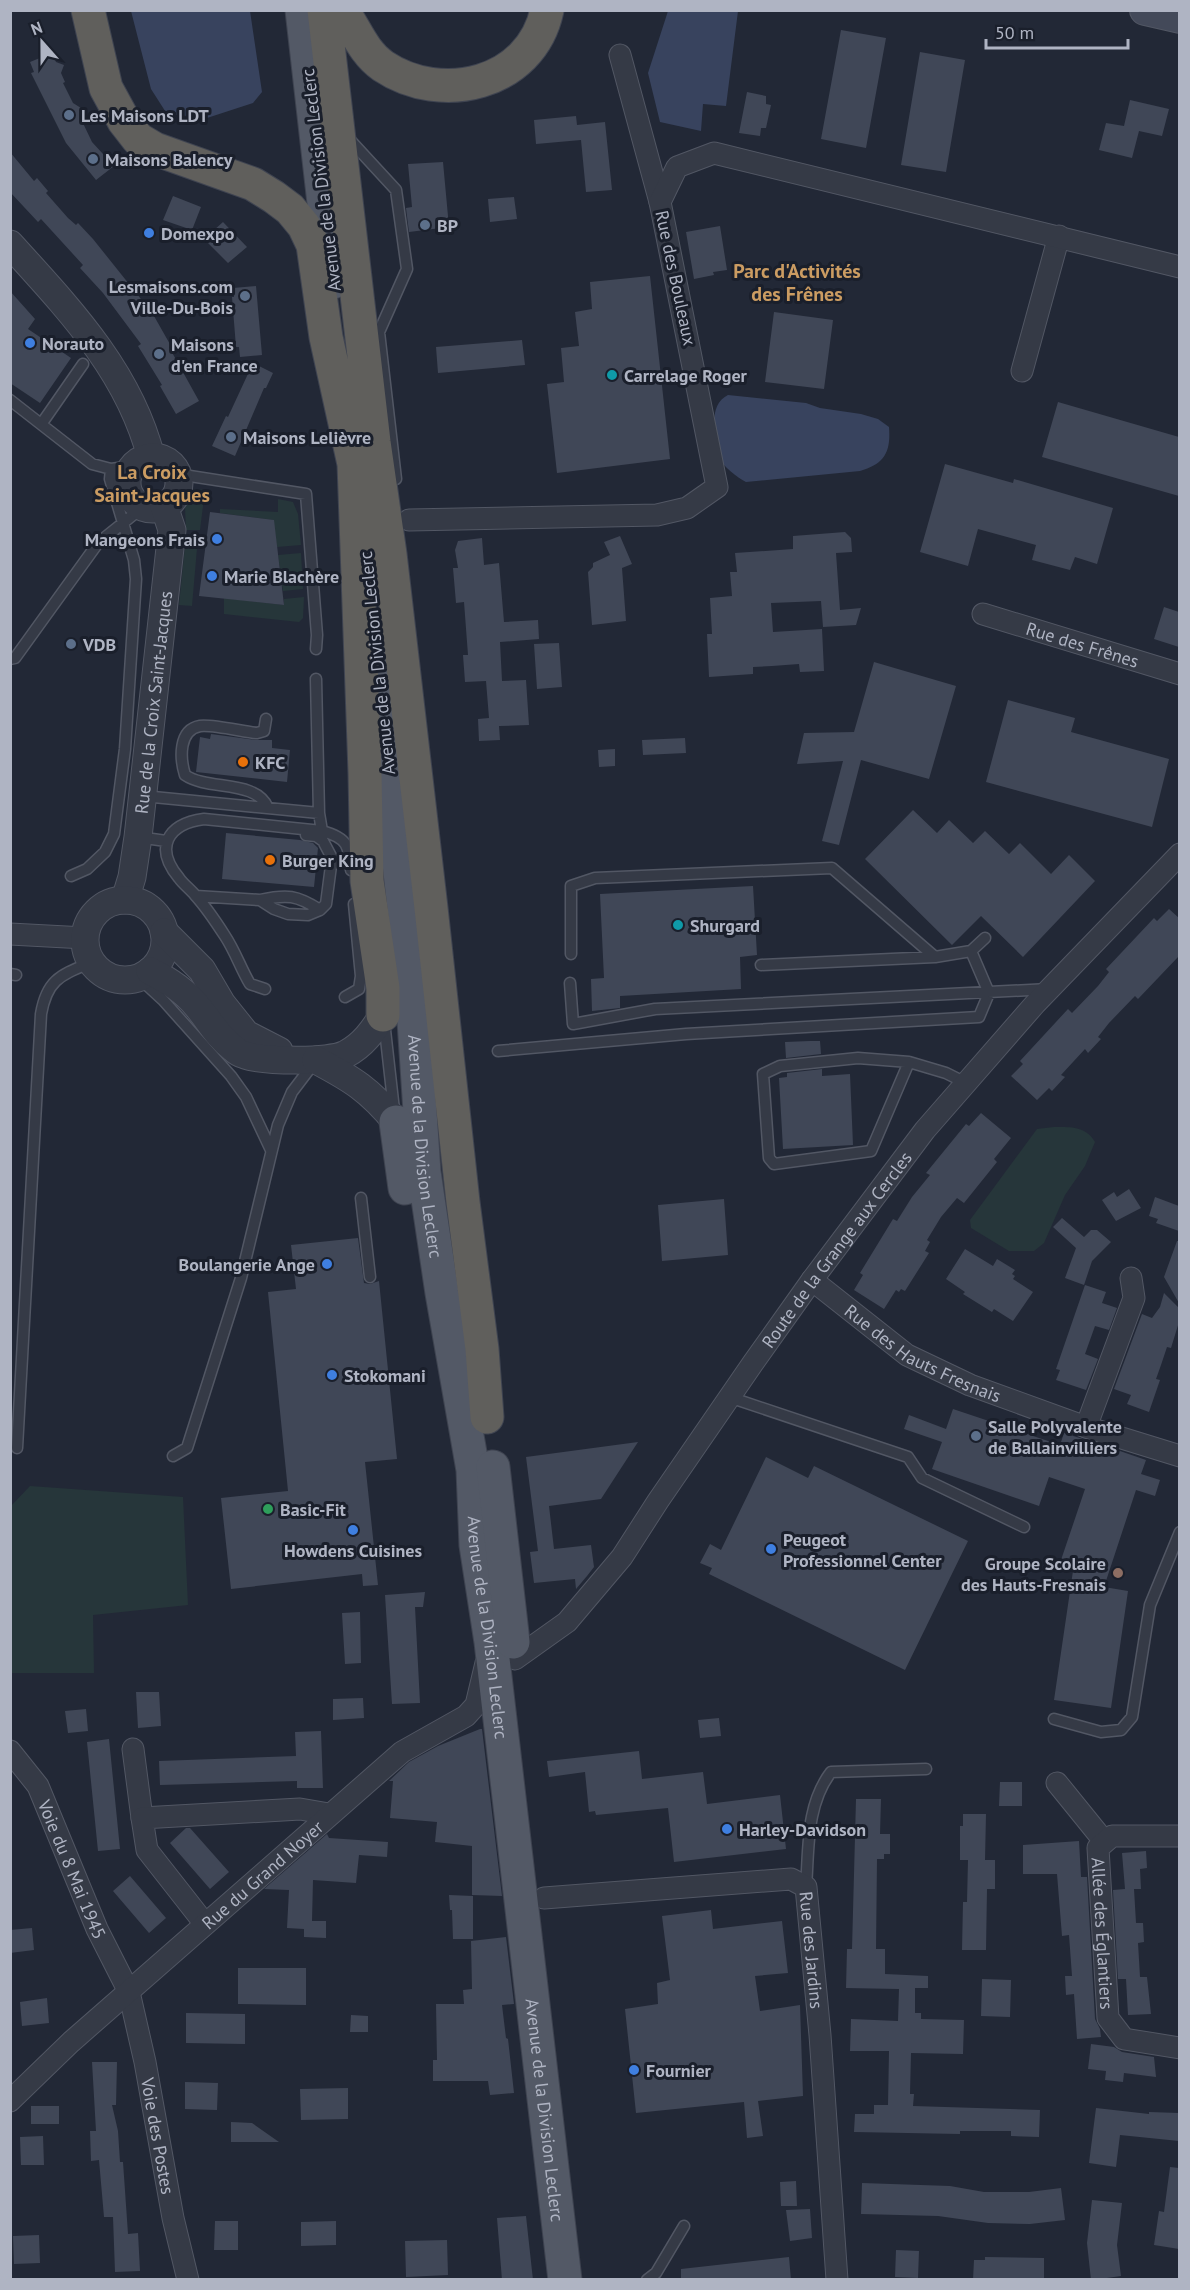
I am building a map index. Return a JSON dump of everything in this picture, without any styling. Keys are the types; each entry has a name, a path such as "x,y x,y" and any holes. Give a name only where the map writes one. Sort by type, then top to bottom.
{"highway":[{"path":"88,10 106,88 124,121 138,139 155,149 253,184 274,196 290,209 304,226 313,245 326,337 354,464 367,881 383,988 383,1015"},
{"name":"Avenue de la Division Leclerc","path":"324,10 339,127 372,340 374,442 391,565 431,908 463,1202 482,1349 487,1417"},
{"path":"342,10 368,53 382,65 399,76 441,87 463,86 489,78 506,69 525,53 537,37 547,10"}],"main road":[{"name":"Avenue de la Division Leclerc","path":"302,10 410,961 424,1172 442,1293 473,1470 476,1545 503,1650 544,1898 588,2280"},
{"path":"1145,10 1179,18"},
{"path":"396,1122 425,1327 456,1474 476,1545"},
{"name":"Avenue de la Division Leclerc","path":"487,1417 503,1650 565,2280"}],"street":[{"path":"620,55 660,202"},
{"name":"Rue des Bouleaux","path":"404,522 657,515 687,508 717,487 660,202 677,167 714,153 1179,267"},
{"path":"1022,371 1059,236"},
{"path":"10,244 79,321 105,355 126,391 146,435 131,464 128,477 128,489 133,500 143,512 176,495 179,484 177,474 171,464 162,459 131,464"},
{"name":"Rue de la Croix Saint-Jacques","path":"125,900 132,877 142,796 143,667 172,530 143,512"},
{"name":"Rue des Frênes","path":"983,614 1179,674"},
{"name":"Route de la Grange aux Cercles","path":"503,1650 567,1622 622,1557 729,1397 812,1280 925,1130 1049,989 1175,864"},
{"path":"164,932 162,954 144,974 129,980 112,978 104,974 88,950 87,928 97,911 106,905 125,900 146,906 154,913 164,932 202,970 222,1004 246,1034 359,1085 376,1097 396,1122"},
{"path":"10,934 88,950"},
{"path":"144,974 169,980 181,989 197,1005 225,1042 245,1055 304,1060 343,1056 358,1047 370,1035 383,1015"},
{"path":"1086,1427 1134,1298 1131,1278"},
{"name":"Rue des Hauts Fresnais","path":"812,1280 907,1355 970,1385 1086,1427 1179,1456"},
{"name":"Rue du Grand Noyer","path":"10,2101 71,2042 402,1752 466,1716 476,1705 503,1650"},
{"path":"133,1749 147,1850 205,1924"},
{"name":"Voie du 8 Mai 1945","path":"10,1751 38,1786 97,1929 129,1992"},
{"path":"1057,1783 1104,1841 1112,1836 1179,1836"},
{"path":"142,1818 300,1809 329,1814"},
{"name":"Allée des Églantiers","path":"1104,1841 1098,1848 1108,2018 1124,2039 1179,2048"},
{"name":"Rue des Jardins","path":"544,1898 790,1879 806,1887 820,2035 837,2280"},
{"name":"Voie des Postes","path":"129,1992 147,2073 173,2218 188,2280"}],"lane":[{"path":"339,127 361,154 396,190 407,269 372,340 397,495"},
{"path":"42,423 83,364"},
{"path":"10,400 92,464 131,464"},
{"path":"177,474 306,494 317,635 316,649"},
{"path":"13,658 98,543 143,512"},
{"path":"70,876 87,869 105,852 114,834 125,748 143,667 134,560 143,512"},
{"path":"316,679 319,813 322,831"},
{"path":"266,719 264,731 257,734 201,726 186,734 182,742 185,775 201,783 251,791 265,801 268,808"},
{"path":"142,796 319,813"},
{"path":"265,989 250,984 226,938 196,896 178,878 166,857 166,841 171,833 191,820 204,819 322,831 334,834 343,840 350,849 361,976 359,989 345,997"},
{"path":"222,821 242,830 316,836 323,841 332,858 326,904 320,910 308,915 288,914 260,900"},
{"path":"138,837 166,841"},
{"path":"571,954 571,886 595,878 832,868 935,957"},
{"path":"431,908 440,875"},
{"path":"196,896 260,900 290,896 300,898 320,910"},
{"path":"761,965 935,957 971,951 985,938"},
{"path":"17,1448 41,1014 44,997 50,985 69,972 88,950"},
{"path":"498,1051 686,1034 979,1017 989,993 971,951"},
{"path":"144,974 163,1000 231,1076 246,1097 271,1150"},
{"path":"570,983 573,1024 655,1009 1049,989"},
{"path":"383,1015 396,1122"},
{"path":"909,1062 872,1151 774,1164 769,1158 763,1074 780,1066 858,1058 909,1062 946,1073 966,1083"},
{"path":"173,1456 187,1448 225,1322 241,1278 271,1150 304,1060"},
{"path":"361,1198 370,1277"},
{"path":"729,1397 908,1457 922,1478 1024,1527"},
{"path":"1054,1719 1101,1732 1121,1730 1132,1717 1150,1605 1179,1532"},
{"path":"806,1887 811,1814 821,1785 831,1772 926,1769"},
{"path":"647,2280 657,2273 684,2226"}],"shaded area":[{"path":"194,489 205,490 200,530 186,530 185,507"},
{"path":"278,499 293,502 298,514 301,545 277,547 273,520 220,513 220,509 278,512"},
{"path":"186,536 198,537 192,606 179,605"},
{"path":"301,553 303,589 283,591 278,555"},
{"path":"304,597 303,618 299,622 224,614 224,598 284,605 284,599"},
{"path":"1054,1127 1082,1130 1095,1142 1085,1166 1065,1195 1044,1243 1034,1251 1009,1251 971,1228 970,1220 1037,1129"},
{"path":"30,1486 183,1497 188,1605 93,1615 94,1673 11,1673 11,1506"}],"water":[{"path":"131,11 250,11 262,92 253,103 207,118 167,114 151,89"},
{"path":"668,11 738,11 726,106 703,104 701,131 660,122 648,73"},
{"path":"728,395 806,403 820,408 878,419 889,427 887,451 875,465 860,471 746,482 727,468 718,454 715,429 716,410 722,399"}],"building":[{"path":"841,30 886,38 866,148 821,139"},
{"path":"920,52 965,60 946,172 901,165"},
{"path":"52,53 56,62 64,65 61,73 65,82 63,83 73,103 81,108 81,119 92,142 114,166 96,180 66,143 31,73 34,72 30,62"},
{"path":"747,92 766,96 766,104 771,105 766,128 761,128 760,136 739,133"},
{"path":"1130,100 1169,109 1162,136 1139,131 1132,158 1099,150 1106,123 1124,126"},
{"path":"576,116 577,125 605,122 612,190 586,192 581,140 536,144 534,120"},
{"path":"10,152 34,181 37,178 48,191 46,193 68,218 76,225 78,223 93,239 154,316 199,401 176,414 160,386 162,385 138,346 141,344 103,293 80,268 83,265 41,219 38,222 10,192"},
{"path":"443,162 449,227 409,232 406,208 412,207 408,164"},
{"path":"173,196 201,207 192,230 163,220"},
{"path":"514,197 517,219 490,222 488,199"},
{"path":"223,222 247,247 228,263 204,239"},
{"path":"720,226 727,270 694,279 686,232"},
{"name":"Carrelage Roger","path":"650,276 670,459 557,473 547,384 564,382 561,348 579,346 575,312 592,309 590,282"},
{"path":"256,286 262,355 240,357 239,347 236,347 233,288"},
{"name":"Norauto","path":"10,291 35,319 28,329 71,358 40,403 10,383"},
{"path":"774,312 833,320 824,389 765,382"},
{"path":"522,340 525,365 438,373 436,347"},
{"path":"253,363 273,373 264,388 235,456 212,446"},
{"path":"1058,402 1179,437 1179,496 1042,457"},
{"path":"945,464 1013,483 1014,479 1113,508 1097,564 1075,557 1070,570 1032,560 1036,545 978,529 968,566 920,552"},
{"path":"210,512 274,520 284,605 199,596"},
{"path":"845,532 851,538 852,552 836,553 840,610 861,608 856,625 823,627 821,601 771,603 773,632 822,629 824,671 800,672 799,664 753,667 753,674 709,677 707,634 712,634 710,598 732,596 730,572 737,572 735,553 793,549 793,536"},
{"path":"620,536 632,564 622,568 626,621 592,625 588,572 593,567 593,563 610,555 604,542"},
{"path":"482,538 484,565 499,563 504,622 538,620 539,639 500,642 502,681 526,680 529,725 499,726 500,740 479,741 478,719 489,718 486,681 465,682 463,655 468,655 464,602 456,603 453,568 458,568 455,550 458,541"},
{"path":"1164,607 1179,612 1179,647 1154,639"},
{"path":"559,643 562,687 537,689 534,644"},
{"path":"874,662 956,686 929,779 861,760 839,845 822,841 843,761 797,764 804,733 854,732"},
{"path":"1008,700 1075,718 1071,732 1169,759 1152,827 986,782"},
{"name":"KFC","path":"211,734 272,740 272,748 290,750 287,782 196,772 200,737 210,739"},
{"path":"685,738 686,753 643,755 642,740"},
{"path":"615,749 615,766 599,767 598,750"},
{"path":"913,810 937,833 949,820 973,843 985,831 1009,854 1020,843 1051,874 1069,855 1095,881 1023,957 981,916 952,945 865,859"},
{"name":"Burger King","path":"226,833 313,843 318,848 314,887 222,879"},
{"name":"Shurgard","path":"753,886 757,955 740,957 741,989 620,996 620,1008 592,1011 591,979 604,978 600,894"},
{"path":"1169,909 1179,918 1179,956 1138,999 1135,996 1109,1023 1098,1037 1101,1039 1088,1053 1085,1049 1061,1075 1065,1077 1052,1091 1049,1088 1037,1100 1011,1076 1023,1064 1020,1061 1068,1009 1072,1013 1098,986 1109,972 1106,969 1154,918 1157,921"},
{"path":"820,1041 821,1054 786,1058 785,1042"},
{"path":"822,1069 822,1076 850,1074 853,1145 783,1149 779,1078 787,1077 787,1073"},
{"path":"981,1113 1011,1138 994,1159 997,1162 964,1203 957,1198 941,1217 927,1240 930,1242 925,1251 929,1253 905,1291 896,1290 884,1309 854,1290 863,1275 860,1273 893,1219 897,1221 912,1197 930,1175 926,1173 966,1124 969,1126"},
{"path":"1129,1189 1141,1208 1116,1221 1102,1200 1114,1192 1117,1197"},
{"path":"1155,1197 1179,1206 1179,1231 1156,1223 1158,1219 1149,1216"},
{"path":"724,1199 728,1255 662,1261 658,1205"},
{"path":"1062,1218 1084,1237 1091,1230 1097,1230 1111,1242 1092,1261 1084,1285 1065,1278 1076,1248 1053,1227"},
{"path":"358,1238 364,1283 379,1281 397,1459 365,1462 378,1585 363,1586 362,1574 231,1589 221,1498 288,1491 268,1292 296,1289 291,1245"},
{"path":"1177,1241 1179,1241 1179,1303 1164,1277"},
{"path":"965,1249 993,1266 997,1259 1015,1270 1012,1274 1015,1276 1013,1279 1033,1292 1013,1321 994,1309 992,1312 963,1294 965,1292 946,1279"},
{"path":"1085,1285 1106,1292 1102,1303 1117,1308 1109,1330 1095,1326 1085,1354 1098,1359 1086,1390 1056,1380 1060,1370 1056,1369"},
{"path":"1164,1293 1179,1308 1179,1322 1171,1348 1167,1347 1156,1379 1160,1380 1149,1412 1127,1404 1131,1395 1114,1389 1142,1314 1152,1318 1160,1307"},
{"path":"953,1409 1060,1445 1064,1433 1117,1450 1146,1460 1141,1474 1160,1480 1155,1496 1136,1490 1104,1587 1128,1591 1111,1708 1054,1700 1074,1564 1061,1560 1085,1489 1049,1477 1039,1506 932,1469 942,1442 904,1429 909,1415 946,1429"},
{"path":"638,1442 601,1499 549,1506 554,1549 591,1545 594,1567 576,1589 575,1579 534,1583 530,1552 538,1551 526,1457"},
{"path":"766,1457 808,1478 814,1466 968,1541 905,1670 709,1574 712,1568 700,1563 710,1544 721,1550"},
{"path":"425,1592 423,1607 415,1607 420,1703 392,1704 385,1595"},
{"path":"360,1612 361,1663 345,1664 342,1613"},
{"path":"136,1692 159,1692 161,1726 138,1728"},
{"path":"363,1698 364,1718 333,1720 333,1699"},
{"path":"86,1709 88,1731 68,1733 65,1711"},
{"path":"719,1718 721,1736 700,1738 698,1720"},
{"path":"482,1729 502,1896 472,1895 472,1846 435,1842 437,1822 390,1818 393,1781 389,1781 409,1762 438,1746"},
{"path":"321,1731 323,1788 297,1788 297,1781 160,1785 159,1761 296,1756 295,1732"},
{"path":"109,1739 120,1849 98,1851 87,1742"},
{"path":"639,1751 642,1779 703,1772 707,1804 780,1795 786,1849 674,1862 668,1808 596,1815 595,1811 589,1812 585,1772 549,1777 547,1761"},
{"path":"1000,1782 1022,1782 1022,1806 999,1806"},
{"path":"856,1799 881,1799 880,1834 890,1834 890,1854 884,1854 884,1859 877,1859 876,1949 885,1949 885,1974 928,1976 928,1988 915,1988 915,2013 921,2013 921,2019 964,2020 963,2054 911,2053 910,2094 914,2094 913,2106 1040,2110 1039,2137 1011,2136 1011,2131 960,2131 960,2134 854,2132 855,2114 874,2114 874,2105 888,2105 889,2051 850,2051 851,2019 898,2021 899,1989 846,1988 847,1949 852,1949"},
{"path":"963,1814 986,1814 985,1860 995,1860 995,1889 987,1889 986,1950 962,1950 963,1902 967,1902 968,1860 960,1860 960,1826 963,1826"},
{"path":"186,1828 190,1828 229,1872 210,1889 170,1843"},
{"path":"327,1834 329,1838 388,1842 387,1857 359,1855 356,1883 313,1880 312,1921 326,1921 326,1938 304,1937 304,1929 287,1928 289,1890 264,1889"},
{"path":"1079,1841 1081,1877 1087,1877 1095,2019 1101,2037 1077,2039 1074,1994 1066,1995 1065,1976 1072,1976 1069,1935 1062,1936 1057,1874 1023,1874 1023,1845"},
{"path":"1146,1851 1147,1868 1140,1869 1141,1889 1134,1889 1136,1923 1143,1923 1144,1942 1138,1943 1140,1977 1147,1977 1151,2014 1128,2015 1126,1979 1118,1979 1113,1890 1125,1889 1122,1853"},
{"path":"130,1876 166,1918 149,1933 113,1891"},
{"path":"449,1895 473,1896 473,1939 453,1939"},
{"path":"711,1910 713,1929 782,1921 788,1973 755,1976 760,2011 800,2005 803,2096 758,2101 763,2136 747,2138 744,2102 636,2113 625,2009 658,2004 657,1983 670,1980 662,1916"},
{"path":"32,1928 34,1950 10,1953 10,1930"},
{"path":"506,1937 514,2004 502,2005 514,2093 490,2095 488,2081 433,2081 433,2060 437,2060 436,2004 464,2004 463,1990 472,1989 471,1941"},
{"path":"238,1968 306,1968 306,2005 238,2004"},
{"path":"982,1979 1011,1980 1010,2017 981,2016"},
{"path":"47,1998 49,2023 22,2026 20,2002"},
{"path":"186,2013 245,2014 245,2044 186,2043"},
{"path":"351,2015 368,2016 368,2032 350,2032"},
{"path":"1091,2044 1154,2057 1156,2077 1124,2073 1123,2082 1105,2080 1106,2071 1088,2069"},
{"path":"92,2062 117,2062 116,2105 112,2105 118,2131 120,2162 123,2162 128,2234 138,2233 140,2271 115,2272 113,2217 104,2217 99,2160 91,2161 90,2131 96,2131"},
{"path":"185,2082 218,2083 217,2110 185,2109"},
{"path":"348,2088 348,2119 301,2120 300,2089"},
{"path":"31,2106 59,2106 59,2124 31,2124"},
{"path":"1096,2108 1149,2114 1149,2112 1179,2113 1179,2141 1120,2135 1116,2167 1089,2163"},
{"path":"231,2122 252,2123 279,2142 231,2142"},
{"path":"43,2136 44,2165 21,2165 20,2137"},
{"path":"1170,2167 1179,2168 1179,2249 1154,2245 1159,2211 1164,2212"},
{"path":"796,2181 797,2206 781,2206 780,2182"},
{"path":"862,2183 950,2186 984,2192 1029,2192 1061,2188 1065,2220 1030,2224 988,2223 938,2216 861,2214"},
{"path":"1092,2200 1122,2203 1117,2245 1121,2276 1107,2278 1107,2280 1091,2280 1087,2243"},
{"path":"810,2209 812,2238 790,2241 786,2210"},
{"path":"526,2216 533,2280 502,2280 497,2218"},
{"path":"215,2221 238,2221 238,2250 214,2250"},
{"path":"336,2221 336,2245 301,2246 301,2222"},
{"path":"39,2235 40,2263 14,2264 13,2236"},
{"path":"447,2240 448,2275 406,2277 405,2241"},
{"path":"896,2250 919,2251 918,2278 895,2277"},
{"path":"789,2257 791,2280 681,2280 681,2269"},
{"path":"985,2257 1044,2258 1044,2280 973,2280 974,2260 985,2260"}],"place":[{"name":"Les Maisons LDT","path":"69,115"},
{"name":"Maisons Balency","path":"93,159"},
{"name":"BP","path":"425,225"},
{"name":"Domexpo","path":"149,233"},
{"name":"Lesmaisons.com Ville-Du-Bois","path":"245,296"},
{"name":"Norauto","path":"30,343"},
{"name":"Maisons d'en France","path":"159,354"},
{"name":"Carrelage Roger","path":"612,375"},
{"name":"Maisons Lelièvre","path":"231,437"},
{"name":"Mangeons Frais","path":"217,539"},
{"name":"Marie Blachère","path":"212,576"},
{"name":"VDB","path":"71,644"},
{"name":"KFC","path":"243,762"},
{"name":"Burger King","path":"270,860"},
{"name":"Shurgard","path":"678,925"},
{"name":"Boulangerie Ange","path":"327,1264"},
{"name":"Stokomani","path":"332,1375"},
{"name":"Salle Polyvalente de Ballainvilliers","path":"976,1436"},
{"name":"Basic-Fit","path":"268,1509"},
{"name":"Howdens Cuisines","path":"353,1530"},
{"name":"Peugeot Professionnel Center","path":"771,1549"},
{"name":"Groupe Scolaire des Hauts-Fresnais","path":"1118,1573"},
{"name":"Harley-Davidson","path":"727,1829"},
{"name":"Fournier","path":"634,2070"}],"district":[{"name":"Parc d'Activités des Frênes","path":"797,282"},
{"name":"La Croix Saint-Jacques","path":"152,484"}]}
